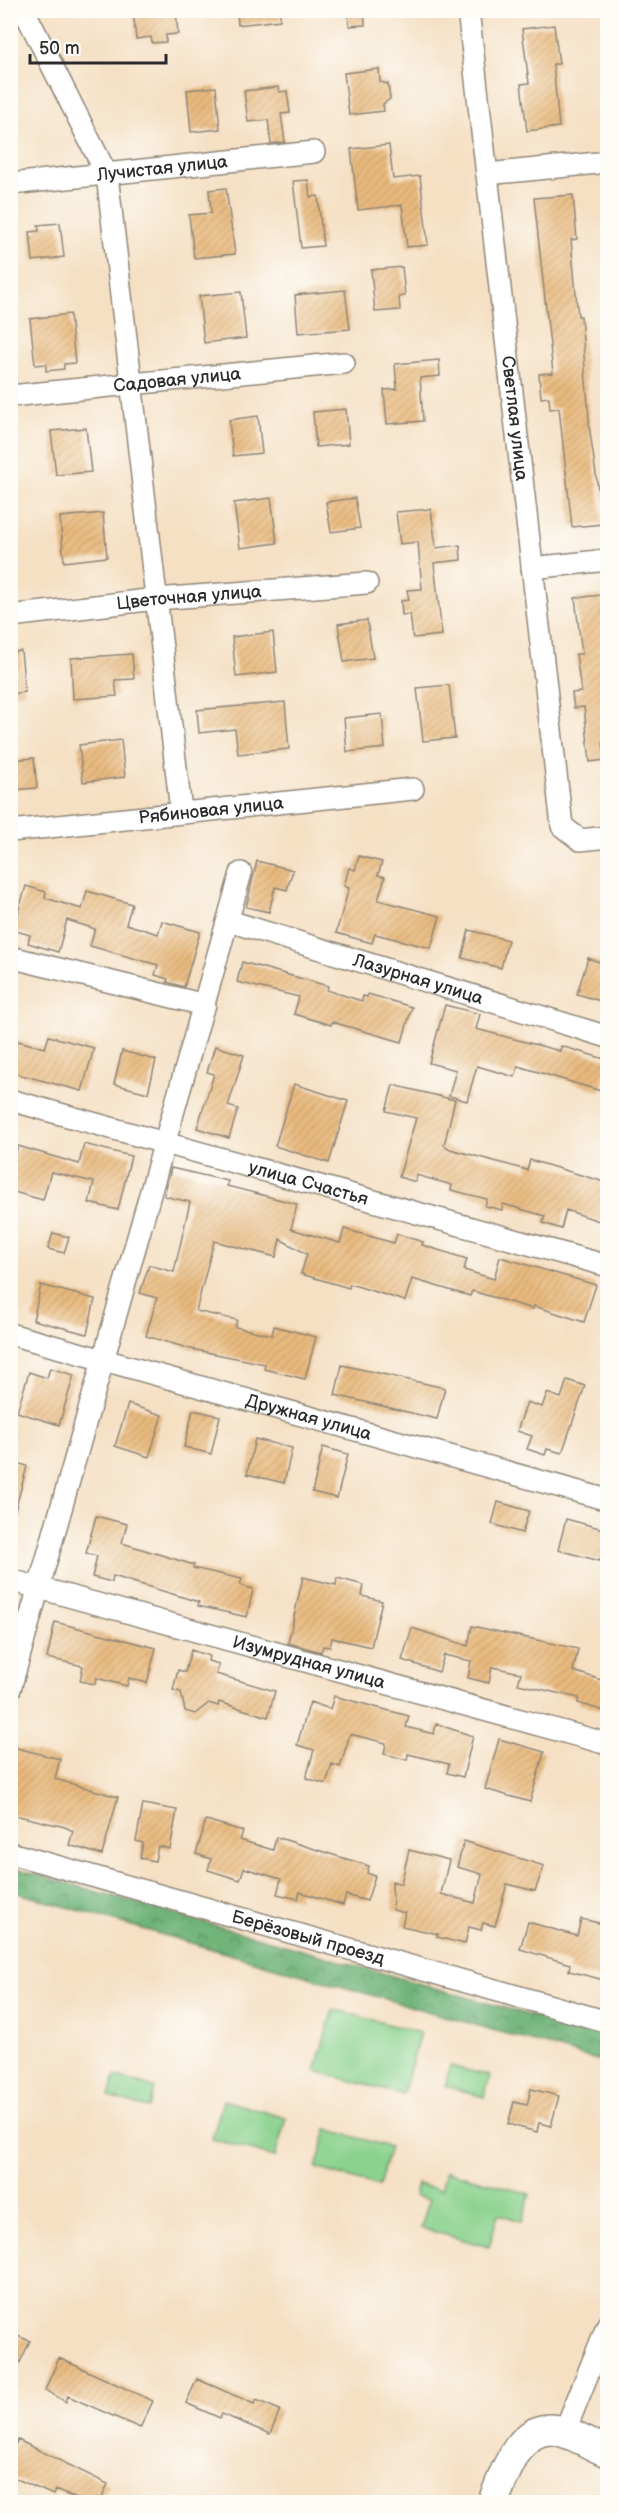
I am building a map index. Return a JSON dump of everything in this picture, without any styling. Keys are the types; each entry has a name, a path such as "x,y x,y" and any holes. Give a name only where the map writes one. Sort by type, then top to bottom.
{"street":[{"path":"24,10 106,175 133,384 181,811"},
{"name":"Светлая улица","path":"468,10 562,826 580,840 608,837"},
{"name":"Лучистая улица","path":"10,184 314,152"},
{"path":"487,174 608,162"},
{"name":"Садовая улица","path":"10,396 344,363"},
{"path":"531,568 608,560"},
{"name":"Цветочная улица","path":"10,616 156,599 367,583"},
{"name":"Рябиновая улица","path":"10,831 181,811 413,789"},
{"path":"10,1689 241,873"},
{"name":"Лазурная улица","path":"229,921 608,1037"},
{"path":"10,957 205,1005"},
{"name":"улица Счастья","path":"10,1100 608,1266"},
{"name":"Дружная улица","path":"10,1334 608,1500"},
{"name":"Изумрудная улица","path":"10,1580 608,1744"},
{"name":"Берёзовый проезд","path":"10,1852 608,2022"},
{"path":"564,2433 608,2324"},
{"path":"493,2502 514,2455 526,2441 546,2430 564,2433 608,2452"}],"green space":[{"path":"11,1867 607,2037 607,2063 11,1891"},
{"path":"333,2009 420,2033 403,2095 315,2071"},
{"path":"450,2066 490,2076 484,2097 445,2086"},
{"path":"115,2076 155,2088 149,2108 109,2097"},
{"path":"223,2100 286,2118 275,2157 212,2139"},
{"path":"327,2129 390,2147 379,2186 316,2168"},
{"path":"446,2171 530,2194 522,2221 498,2214 489,2247 421,2228 429,2200 414,2196 417,2184 441,2190"}],"building":[{"path":"133,10 176,10 178,34 166,35 166,42 152,43 151,37 136,39"},
{"path":"237,10 280,10 280,20 238,25"},
{"path":"348,10 364,10 365,25 349,26"},
{"path":"554,25 559,64 553,64 559,127 527,131 521,84 529,83 522,29"},
{"path":"379,69 380,82 388,84 390,99 383,104 384,111 349,115 344,73"},
{"path":"216,87 220,129 191,132 187,90"},
{"path":"278,87 279,92 287,91 290,113 281,114 285,142 271,144 268,120 248,122 244,91"},
{"path":"389,145 393,179 420,176 428,245 407,247 402,205 358,210 351,149"},
{"path":"308,180 310,197 318,196 323,246 301,248 293,181"},
{"path":"226,188 235,254 194,258 189,215 211,213 209,190"},
{"path":"573,195 577,239 571,240 578,316 581,316 590,432 603,524 572,527 559,408 550,409 549,397 541,398 539,374 553,373 534,198"},
{"path":"60,223 64,257 33,261 30,232 39,231 38,225"},
{"path":"402,267 405,296 399,297 400,310 375,312 371,270"},
{"path":"345,290 350,329 298,333 295,295"},
{"path":"241,292 246,338 204,343 199,296"},
{"path":"70,314 75,363 64,364 64,369 46,371 46,364 35,365 30,319"},
{"path":"439,360 440,376 420,378 423,421 387,424 384,390 397,389 395,364"},
{"path":"346,409 349,444 316,447 313,412"},
{"path":"258,416 262,453 233,456 229,420"},
{"path":"86,428 91,472 56,475 51,431"},
{"path":"271,498 277,543 240,548 234,503"},
{"path":"355,498 360,528 331,532 326,502"},
{"path":"431,509 436,548 460,545 461,560 434,563 442,635 413,638 410,614 402,615 401,601 409,600 407,590 422,589 418,542 400,544 396,512"},
{"path":"103,513 107,557 64,562 60,517"},
{"path":"601,595 608,654 608,682 604,683 608,741 603,742 605,760 590,762 584,707 574,708 572,693 581,692 576,654 582,654 575,598"},
{"path":"367,620 373,658 344,662 338,624"},
{"path":"273,632 277,672 236,677 232,637"},
{"path":"21,651 25,692 10,694 10,652"},
{"path":"132,654 134,679 115,680 117,696 73,699 71,658"},
{"path":"449,685 455,738 423,741 417,688"},
{"path":"285,702 289,749 238,754 235,729 199,733 197,710"},
{"path":"382,714 385,748 347,752 344,718"},
{"path":"121,740 125,777 83,782 79,745"},
{"path":"34,758 37,788 10,790 10,760"},
{"path":"359,856 382,862 378,875 385,877 378,900 440,916 431,948 375,934 372,943 336,933 349,888 344,886 349,868 355,870"},
{"path":"257,861 293,870 287,890 275,887 269,912 246,907"},
{"path":"26,886 46,892 45,898 82,909 87,891 132,904 126,924 158,934 162,921 200,932 184,987 167,982 168,979 155,975 158,965 90,946 95,929 67,920 58,952 28,943 30,935 13,930"},
{"path":"469,930 508,940 501,968 462,958"},
{"path":"588,958 608,965 608,1003 577,994"},
{"path":"242,962 328,986 327,990 362,1001 363,996 367,997 368,994 412,1007 402,1042 294,1014 299,997 237,982"},
{"path":"445,1005 480,1014 476,1029 560,1051 561,1046 608,1060 601,1091 518,1066 515,1077 477,1066 467,1101 449,1096 456,1070 429,1063"},
{"path":"49,1036 94,1048 82,1091 10,1072 10,1039 45,1048"},
{"path":"215,1046 244,1055 228,1106 238,1109 229,1138 197,1128 214,1074 207,1072"},
{"path":"122,1051 156,1060 148,1093 114,1084"},
{"path":"294,1084 348,1101 329,1163 275,1146"},
{"path":"393,1085 455,1100 444,1145 450,1149 527,1170 530,1160 608,1183 608,1224 566,1210 561,1229 543,1223 545,1216 503,1204 502,1210 485,1206 487,1199 451,1190 452,1185 416,1175 416,1182 399,1177 416,1118 386,1111"},
{"path":"84,1144 131,1156 118,1210 89,1203 94,1182 51,1172 43,1200 10,1191 10,1171 18,1146 79,1164"},
{"path":"171,1168 228,1181 227,1186 297,1204 291,1229 340,1243 344,1229 394,1243 397,1234 423,1242 422,1245 467,1259 464,1270 494,1279 500,1257 596,1285 584,1322 534,1306 533,1309 472,1291 470,1296 412,1279 405,1301 350,1284 349,1288 301,1274 307,1254 280,1239 276,1257 214,1241 196,1311 237,1320 235,1327 272,1335 274,1326 316,1337 305,1379 264,1369 265,1364 191,1349 146,1336 157,1298 140,1293 149,1265 174,1272 190,1202 164,1196"},
{"path":"53,1233 69,1237 64,1253 48,1249"},
{"path":"41,1285 95,1299 87,1334 33,1320"},
{"path":"342,1365 445,1388 437,1419 335,1395"},
{"path":"50,1368 74,1375 59,1425 17,1412 29,1372 47,1378"},
{"path":"567,1380 585,1386 562,1453 547,1449 545,1455 527,1449 532,1436 517,1431 527,1402 542,1407 547,1393 561,1398"},
{"path":"128,1404 162,1415 149,1457 115,1446"},
{"path":"193,1410 220,1416 211,1454 184,1447"},
{"path":"255,1439 292,1448 284,1483 247,1474"},
{"path":"323,1447 348,1454 337,1498 312,1492"},
{"path":"10,1461 27,1466 15,1511 10,1511"},
{"path":"498,1502 529,1511 522,1533 492,1524"},
{"path":"96,1516 127,1524 122,1543 194,1565 193,1568 242,1579 240,1585 253,1589 247,1617 198,1606 199,1602 113,1576 112,1582 92,1577 97,1556 86,1553"},
{"path":"566,1519 607,1530 600,1561 558,1550"},
{"path":"303,1577 336,1585 337,1578 364,1585 362,1596 382,1601 371,1647 332,1638 330,1647 323,1646 321,1652 288,1643"},
{"path":"55,1622 156,1648 147,1683 129,1678 127,1686 96,1678 95,1684 80,1681 83,1666 47,1658"},
{"path":"472,1626 578,1649 573,1671 608,1682 608,1712 578,1703 579,1698 518,1684 521,1673 492,1667 489,1683 468,1678 471,1661 444,1655 439,1672 402,1660 412,1628 468,1646"},
{"path":"191,1650 209,1656 208,1661 219,1664 216,1674 275,1691 268,1717 219,1702 218,1706 209,1703 195,1714 185,1711 181,1692 173,1690 178,1670 185,1672"},
{"path":"334,1696 409,1716 406,1727 434,1734 436,1724 473,1736 463,1777 447,1773 449,1764 408,1754 407,1760 384,1754 386,1743 350,1734 340,1767 332,1764 326,1784 306,1778 314,1750 297,1745 310,1702 330,1709"},
{"path":"499,1739 544,1752 530,1802 485,1789"},
{"path":"13,1747 60,1759 55,1779 118,1797 102,1855 69,1845 73,1831 65,1827 10,1814"},
{"path":"143,1804 177,1810 170,1849 158,1846 155,1861 140,1858 143,1843 136,1841"},
{"path":"206,1820 243,1831 240,1840 273,1850 276,1837 369,1866 367,1873 375,1876 367,1901 346,1895 343,1905 300,1892 298,1899 277,1894 281,1879 244,1868 240,1880 208,1870 211,1859 196,1854"},
{"path":"464,1841 544,1866 535,1891 507,1884 495,1926 483,1923 481,1930 469,1927 465,1944 437,1937 438,1934 402,1926 405,1913 393,1910 392,1881 401,1884 409,1850 449,1860 441,1894 475,1903 482,1874 457,1867"},
{"path":"581,1919 608,1925 608,1981 569,1971 570,1964 520,1949 528,1922 577,1936"},
{"path":"531,2089 559,2096 551,2126 539,2123 537,2132 508,2124 514,2102 527,2105"},
{"path":"10,2333 30,2341 10,2384"},
{"path":"59,2358 153,2401 140,2428 68,2396 66,2402 45,2390"},
{"path":"197,2379 254,2404 256,2400 280,2410 270,2434 222,2414 220,2418 186,2403"},
{"path":"18,2440 108,2484 100,2502 84,2502 55,2490 53,2495 10,2476 10,2455"}]}
